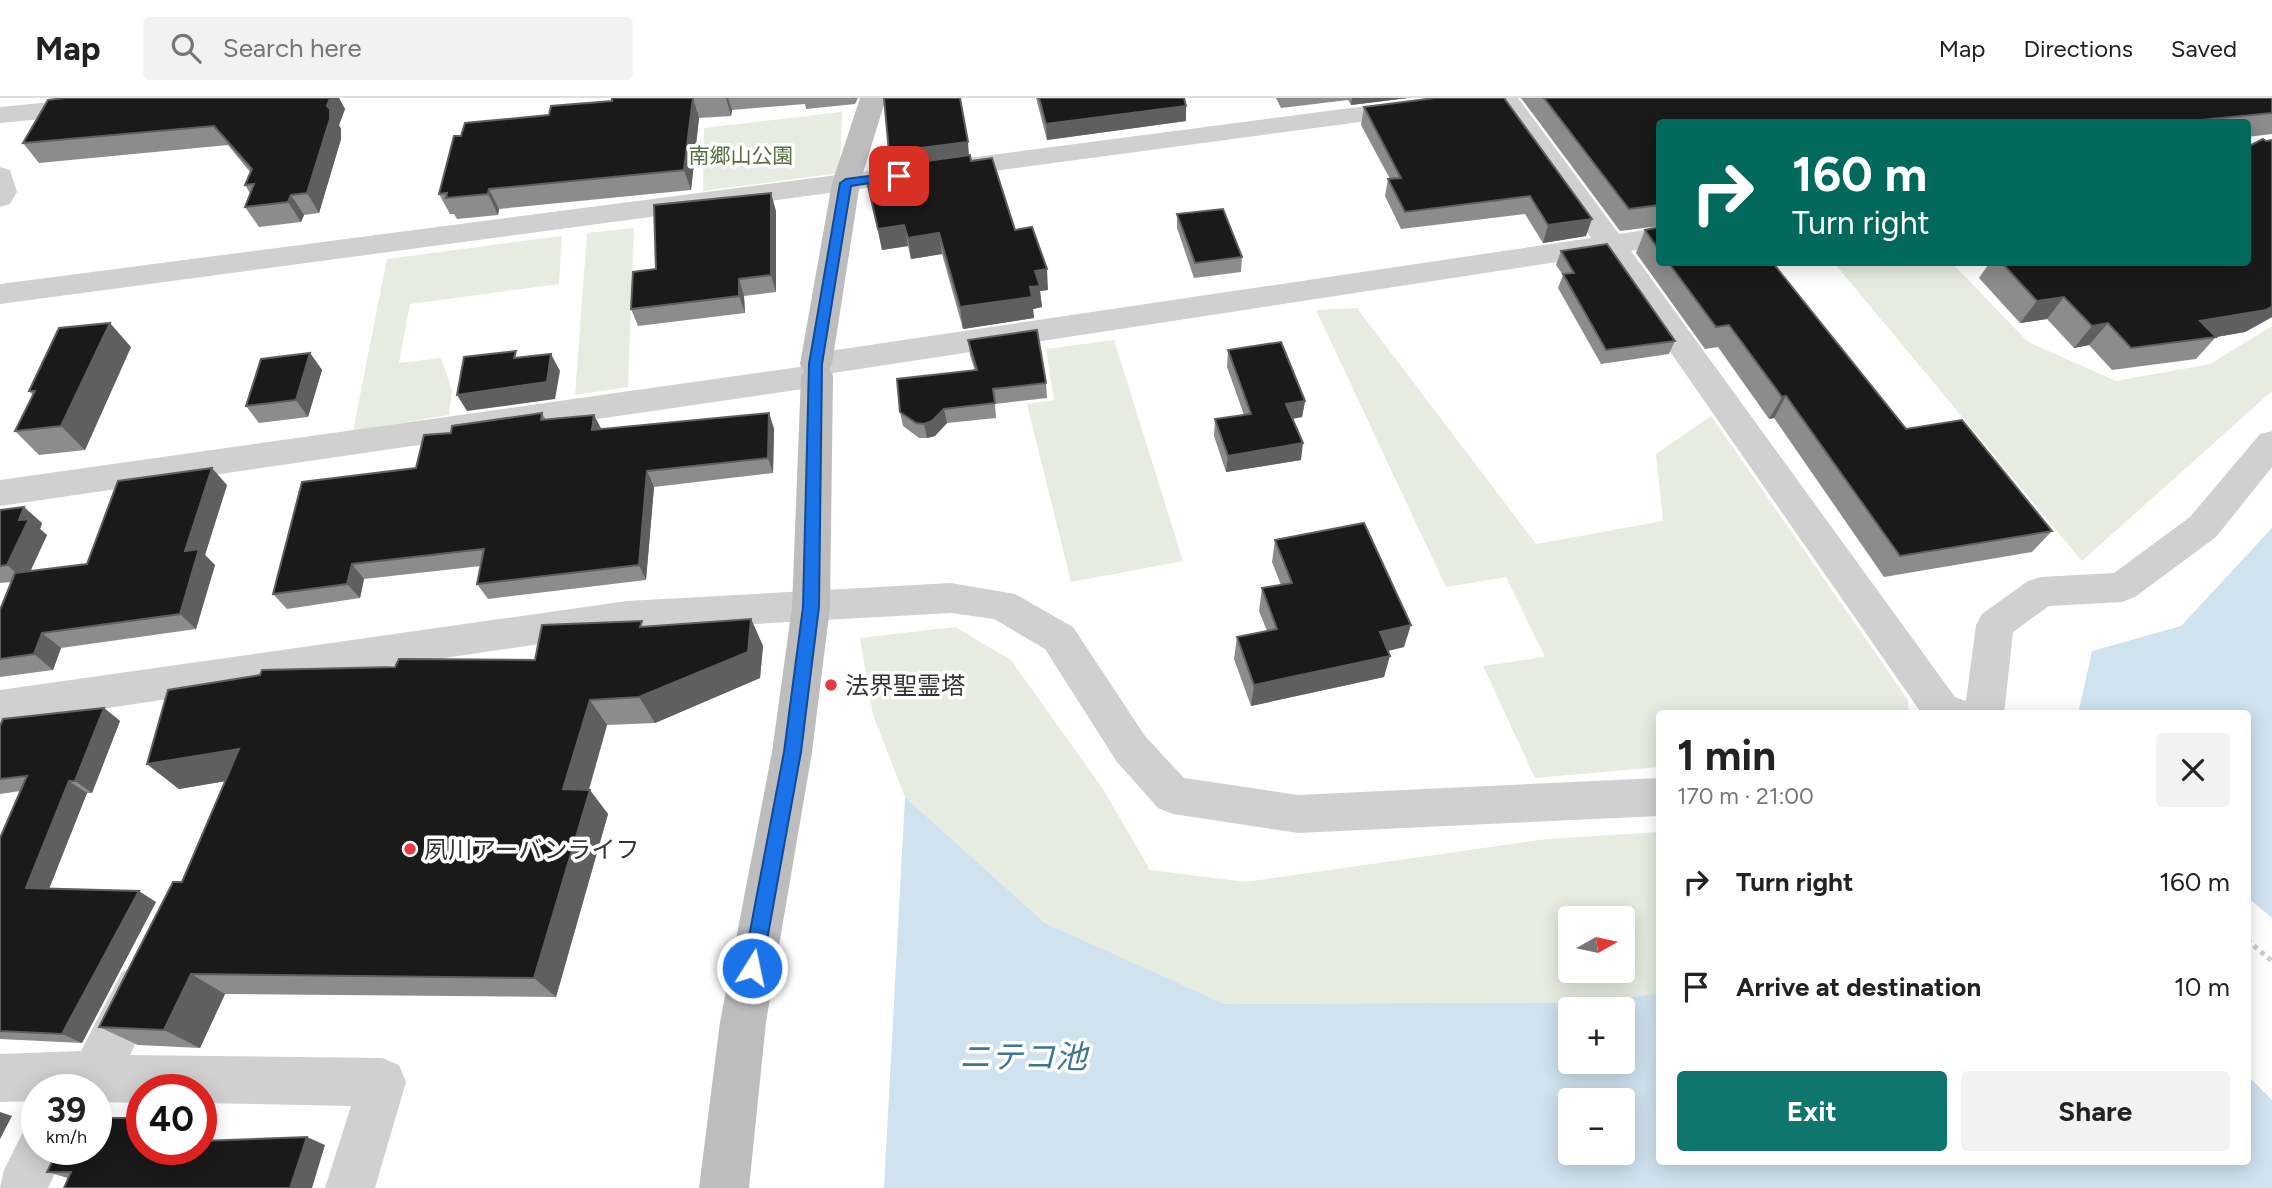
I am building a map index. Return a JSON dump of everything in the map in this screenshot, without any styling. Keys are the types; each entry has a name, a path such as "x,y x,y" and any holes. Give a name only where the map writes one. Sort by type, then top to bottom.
{"street":[{"path":"0,116 177,98"},
{"path":"724,1188 743,1022 792,752 811,607 816,370 846,183 873,98"},
{"path":"0,293 1489,98"},
{"path":"1504,98 1943,710"},
{"path":"0,176 3,192 0,198"},
{"path":"0,493 816,370 1656,237"},
{"path":"1984,710 1995,625 2042,592 2122,587 2203,527 2272,443"},
{"path":"0,707 627,616 951,598 1002,605 1059,638 1131,749 1173,795 1298,814 1656,797"},
{"path":"85,1074 155,954"},
{"path":"0,1078 21,1079"},
{"path":"112,1081 382,1082 350,1188"},
{"path":"22,1188 34,1165"}],"path":[{"path":"2251,943 2272,961"}],"green space":[{"name":"南郷山公園","path":"842,112 840,173 703,191 704,128"},
{"path":"634,228 628,387 575,395 587,233"},
{"path":"562,236 559,284 410,304 399,363 441,358 452,390 449,415 353,431 387,259"},
{"path":"1836,266 1955,266 2028,342 2116,381 2210,364 2272,326 2272,391 2082,561"},
{"path":"1357,308 1536,544 1663,521 1656,454 1711,416 1908,700 1909,710 1656,710 1656,767 1535,778 1483,666 1545,657 1506,577 1446,587 1316,310"},
{"path":"1114,340 1183,561 1071,582 1027,404 1054,400 1046,349"},
{"path":"955,627 1011,660 1103,789 1150,870 1246,882 1547,839 1656,832 1656,993 1633,997 1558,997 1558,1002 1225,1004 1045,923 905,797 873,715 860,638"}],"water":[{"path":"2272,528 2272,918 2251,900 2251,710 2079,710 2092,651 2181,626"},
{"name":"ニテコ池","path":"905,797 1045,923 1225,1004 1558,1002 1558,1074 1635,1074 1635,997 1633,997 1656,993 1656,1165 2251,1165 2251,1079 2272,1100 2272,1188 884,1188"}],"building":[{"path":"330,98 327,106 330,109 330,119 307,193 291,195 288,202 245,207 254,184 245,185 252,169 214,126 23,143 48,100"},
{"path":"612,98 693,98 684,170 489,189 488,194 446,198 447,193 439,194 454,136 461,136 465,123 549,115 551,106 612,101"},
{"path":"884,98 960,98 968,142 889,152"},
{"path":"1039,98 1184,98 1186,106 1046,124"},
{"path":"1435,98 1504,98 1592,219 1548,225 1530,196 1405,212 1388,179 1401,178 1364,107"},
{"path":"1544,98 2272,98 2272,113 2211,119 1656,119 1656,205 1629,209"},
{"path":"2263,139 2272,140 2272,307 2200,321 2216,337 2131,348 2108,323 2092,326 2064,297 2037,301 2005,266 2251,266 2251,145"},
{"path":"970,155 971,161 992,158 1015,230 1032,227 1047,269 1035,271 1040,286 1030,287 1032,297 960,307 939,233 908,238 904,225 878,229 866,177 891,173 890,166"},
{"path":"771,193 771,275 739,279 739,296 631,309 633,272 656,269 654,205"},
{"path":"1223,209 1242,257 1195,263 1177,214"},
{"path":"1656,228 1656,246 1645,230"},
{"path":"1607,244 1675,341 1606,350 1563,274 1574,273 1561,251"},
{"path":"1671,266 1775,266 1906,429 1962,420 2052,531 1900,556 1786,396 1782,397 1729,325 1716,327"},
{"path":"110,323 61,426 15,431 35,391 29,391 59,328"},
{"path":"1037,330 1046,383 993,389 995,403 944,409 932,421 924,424 916,423 900,412 897,379 977,370 968,340"},
{"path":"1281,342 1305,401 1286,404 1303,443 1228,456 1215,419 1251,414 1228,350"},
{"path":"516,351 514,358 551,354 547,382 457,395 464,357"},
{"path":"310,353 296,400 246,406 261,359"},
{"path":"542,413 541,420 594,415 592,430 769,413 768,458 647,471 639,565 477,584 484,549 352,564 347,584 273,594 302,482 416,468 424,435 451,433 452,426"},
{"path":"212,468 185,551 199,549 180,614 42,633 34,654 0,659 0,610 15,573 87,564 118,481"},
{"path":"24,507 19,520 29,519 7,565 0,566 0,510"},
{"path":"1364,523 1411,625 1380,632 1390,656 1254,685 1237,637 1277,629 1262,588 1292,583 1275,540"},
{"path":"751,619 748,652 639,697 590,700 563,789 590,790 534,978 191,974 164,1030 99,1027 173,882 182,882 239,749 147,764 168,690 260,675 262,670 395,667 399,659 535,660 542,625 642,621 640,627"},
{"path":"104,708 75,781 69,781 26,888 139,891 62,1034 0,1031 0,838 27,776 0,779 0,726 3,719"},
{"path":"112,1118 126,1118 126,1165 217,1165 217,1140 307,1137 290,1188 64,1188 71,1172 47,1172 50,1165 112,1165"}],"place":[{"name":"法界聖霊塔","path":"831,685"},
{"name":"夙川アーバンライフ","path":"410,849"}],"route":[{"path":"752,968 792,752 811,607 816,364 846,183 899,176"}]}
